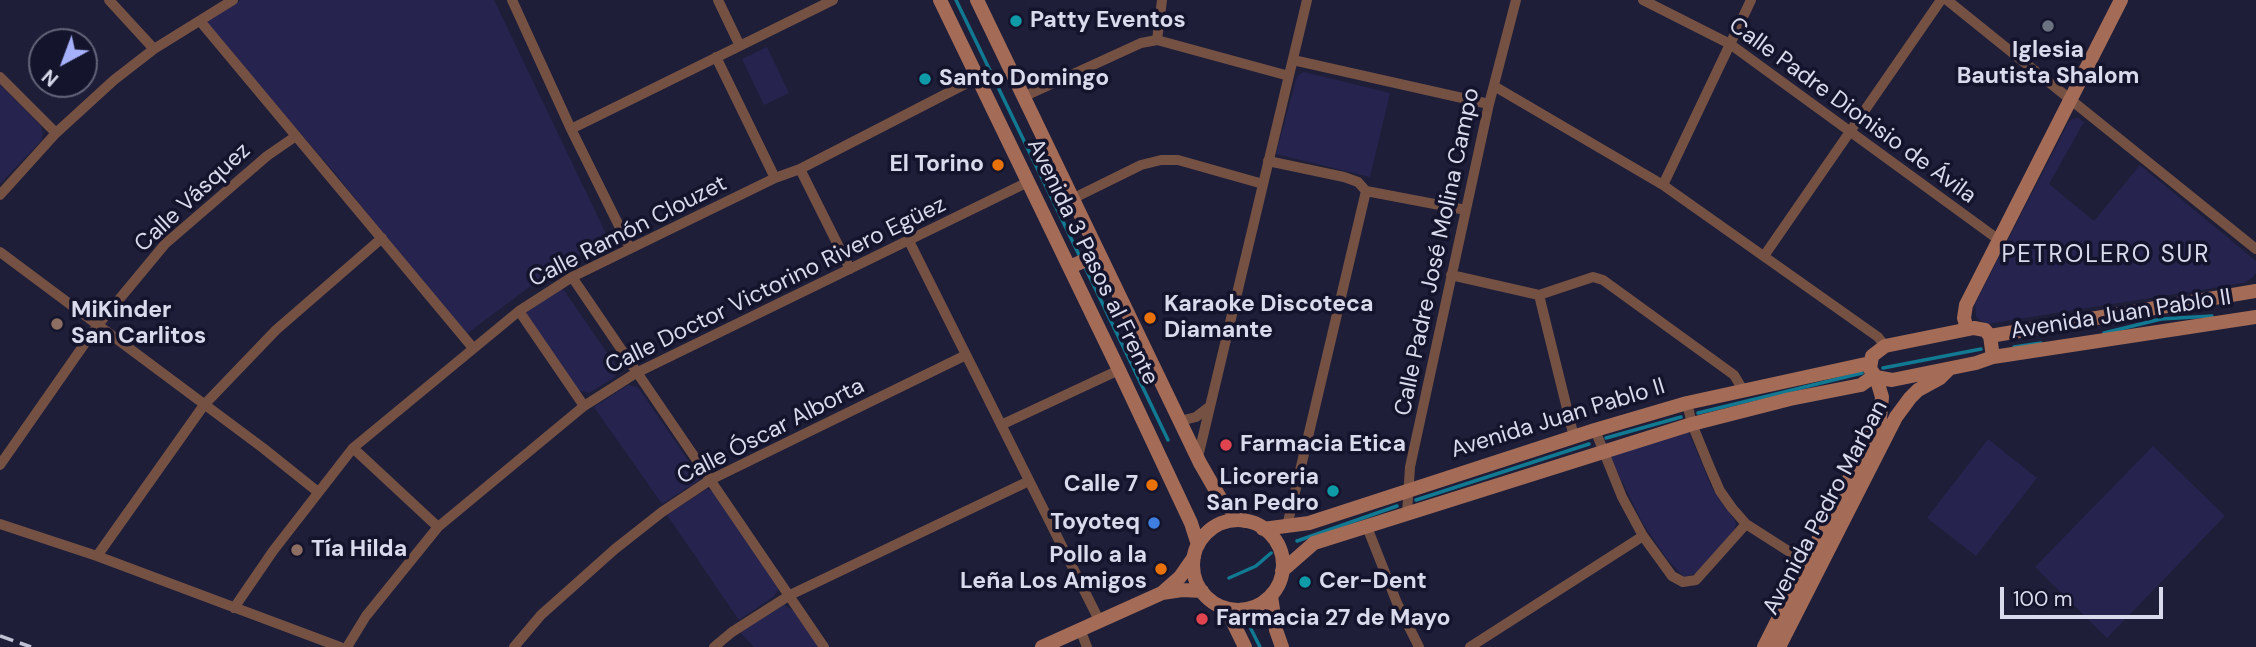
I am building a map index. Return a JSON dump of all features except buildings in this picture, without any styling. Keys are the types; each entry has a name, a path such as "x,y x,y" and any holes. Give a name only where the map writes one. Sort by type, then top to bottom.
{"street":[{"path":"108,0 154,49"},
{"path":"0,195 56,133 114,80 154,49 233,0"},
{"path":"718,0 739,44"},
{"path":"571,129 833,0"},
{"name":"Avenida 3 Pasos al Frente","path":"940,0 1028,182 1085,260 1180,421 1223,502 1245,521"},
{"name":"Avenida 3 Pasos al Frente","path":"976,0 1072,199 1085,260 1119,370 1191,523 1196,551"},
{"path":"1157,40 1162,0"},
{"path":"1198,457 1307,0"},
{"name":"Calle Padre José Molina Campo","path":"1407,513 1410,467 1489,104 1516,0"},
{"name":"Calle Padre Dionisio de Ávila","path":"1643,0 1730,44 1999,240"},
{"path":"1663,185 1751,0"},
{"path":"1764,256 1941,0"},
{"path":"1947,0 2256,249"},
{"path":"1967,329 1964,318 1966,305 2121,0"},
{"path":"514,1 571,129 630,248"},
{"path":"200,21 473,348"},
{"path":"1023,97 1141,43 1157,40 1289,76"},
{"path":"716,57 775,178"},
{"path":"1293,60 1489,104"},
{"path":"0,76 56,133"},
{"name":"Calle Ramón Clouzet","path":"234,608 273,551 353,448 519,311 572,277 775,178 800,169 977,78"},
{"path":"1494,86 1663,185 1878,337 1885,346"},
{"name":"Calle Vásquez","path":"0,465 96,326 165,244 267,156 296,136"},
{"path":"1072,199 1141,165 1161,160 1178,160 1263,184"},
{"path":"1268,161 1344,177 1358,182 1366,191 1466,210"},
{"path":"800,169 850,269"},
{"name":"Calle Doctor Victorino Rivero Egüez","path":"347,647 366,616 438,527 584,406 636,373 1028,182"},
{"path":"1287,526 1366,191"},
{"path":"97,556 204,405 276,330 382,238"},
{"path":"909,241 1099,620"},
{"path":"0,252 318,492"},
{"path":"1451,275 1539,295 1593,277 1603,279 1734,375 1743,390"},
{"path":"572,277 824,647"},
{"name":"Avenida Juan Pablo II","path":"1990,337 2256,291"},
{"path":"1539,295 1574,437"},
{"path":"519,311 584,406"},
{"name":"Avenida Juan Pablo II","path":"1263,528 1309,523 1595,430 1743,390 1873,372 1892,380 1993,357 2256,317"},
{"path":"1873,372 1872,356 1885,346 1967,329 1985,330 1990,337 1993,357"},
{"name":"Calle Óscar Alborta","path":"514,647 541,615 615,549 710,480 966,355"},
{"name":"Avenida Pedro Marban","path":"1779,647 1896,417 1918,390 1940,378 1950,368"},
{"path":"1001,425 1119,370"},
{"name":"Avenida Juan Pablo II","path":"1282,571 1314,543 1692,424 1861,386 1873,372"},
{"name":"Avenida Pedro Marban","path":"1765,647 1880,418 1882,397 1873,372"},
{"path":"1687,403 1692,424 1720,491 1746,524 1807,563"},
{"path":"1180,421 1196,417 1209,406"},
{"path":"1595,430 1622,496 1643,536 1672,576 1683,582 1696,580 1746,524"},
{"path":"353,448 438,527"},
{"path":"714,647 732,632 790,595 1029,481"},
{"path":"1162,593 1180,577 1196,551 1213,528 1234,521 1245,521 1263,528 1276,543 1280,552 1280,580 1271,596 1262,604 1238,610 1217,605 1202,592 1196,581 1196,551"},
{"path":"0,524 97,556 340,647"},
{"path":"1367,527 1397,603 1419,647"},
{"path":"1470,647 1643,536"},
{"path":"1042,647 1162,593 1182,590 1202,592"},
{"path":"1271,596 1276,630 1282,647"},
{"path":"1226,608 1245,647"},
{"path":"1080,629 1087,647"}],"shaded area":[{"path":"241,0 494,0 609,240 555,268 465,335 334,172 204,22"},
{"path":"767,47 789,93 764,105 742,59"},
{"path":"1304,72 1390,93 1370,177 1276,154 1297,76"},
{"path":"0,85 41,126 43,134 41,141 0,184"},
{"path":"2078,118 2084,122 2049,184 2094,221 2140,165 2256,261 2256,273 2252,278 2244,283 1987,324 1980,320 1976,316 1975,304 2068,123"},
{"path":"561,286 617,367 615,377 589,393 578,390 527,316 527,312"},
{"path":"628,385 640,390 701,479 662,504 594,407"},
{"path":"1688,431 1713,490 1736,525 1697,573 1684,577 1667,559 1642,522 1609,455"},
{"path":"1988,439 2037,478 1976,556 1927,518"},
{"path":"2153,446 2225,516 2107,638 2035,567"},
{"path":"707,489 714,492 778,586 773,597 739,620 667,515"},
{"path":"784,605 794,611 819,647 754,647 740,632"}],"waterway":[{"path":"956,0 1081,259"},
{"path":"1084,265 1168,440"},
{"path":"2104,333 2161,319 2212,316"},
{"path":"2014,347 2041,343"},
{"path":"1883,368 1981,349"},
{"path":"1698,413 1862,373"},
{"path":"1606,438 1681,417"},
{"path":"1416,500 1589,444"},
{"path":"1297,541 1397,506"},
{"path":"1229,578 1256,566 1271,553"},
{"path":"1251,629 1260,647"}],"railway":[{"path":"0,636 31,647"}],"place":[{"name":"Patty Eventos","path":"1016,21"},
{"name":"Iglesia Bautista Shalom","path":"2048,26"},
{"name":"Santo Domingo","path":"925,79"},
{"name":"El Torino","path":"998,165"},
{"name":"Karaoke Discoteca Diamante","path":"1150,318"},
{"name":"MiKinder San Carlitos","path":"57,324"},
{"name":"Farmacia Etica","path":"1226,445"},
{"name":"Calle 7","path":"1152,485"},
{"name":"Licoreria San Pedro","path":"1333,491"},
{"name":"Toyoteq","path":"1154,523"},
{"name":"Tía Hilda","path":"297,550"},
{"name":"Pollo a la Leña Los Amigos","path":"1161,569"},
{"name":"Cer-Dent","path":"1305,582"},
{"name":"Farmacia 27 de Mayo","path":"1202,619"}],"district":[{"name":"PETROLERO SUR","path":"2106,256"}]}
